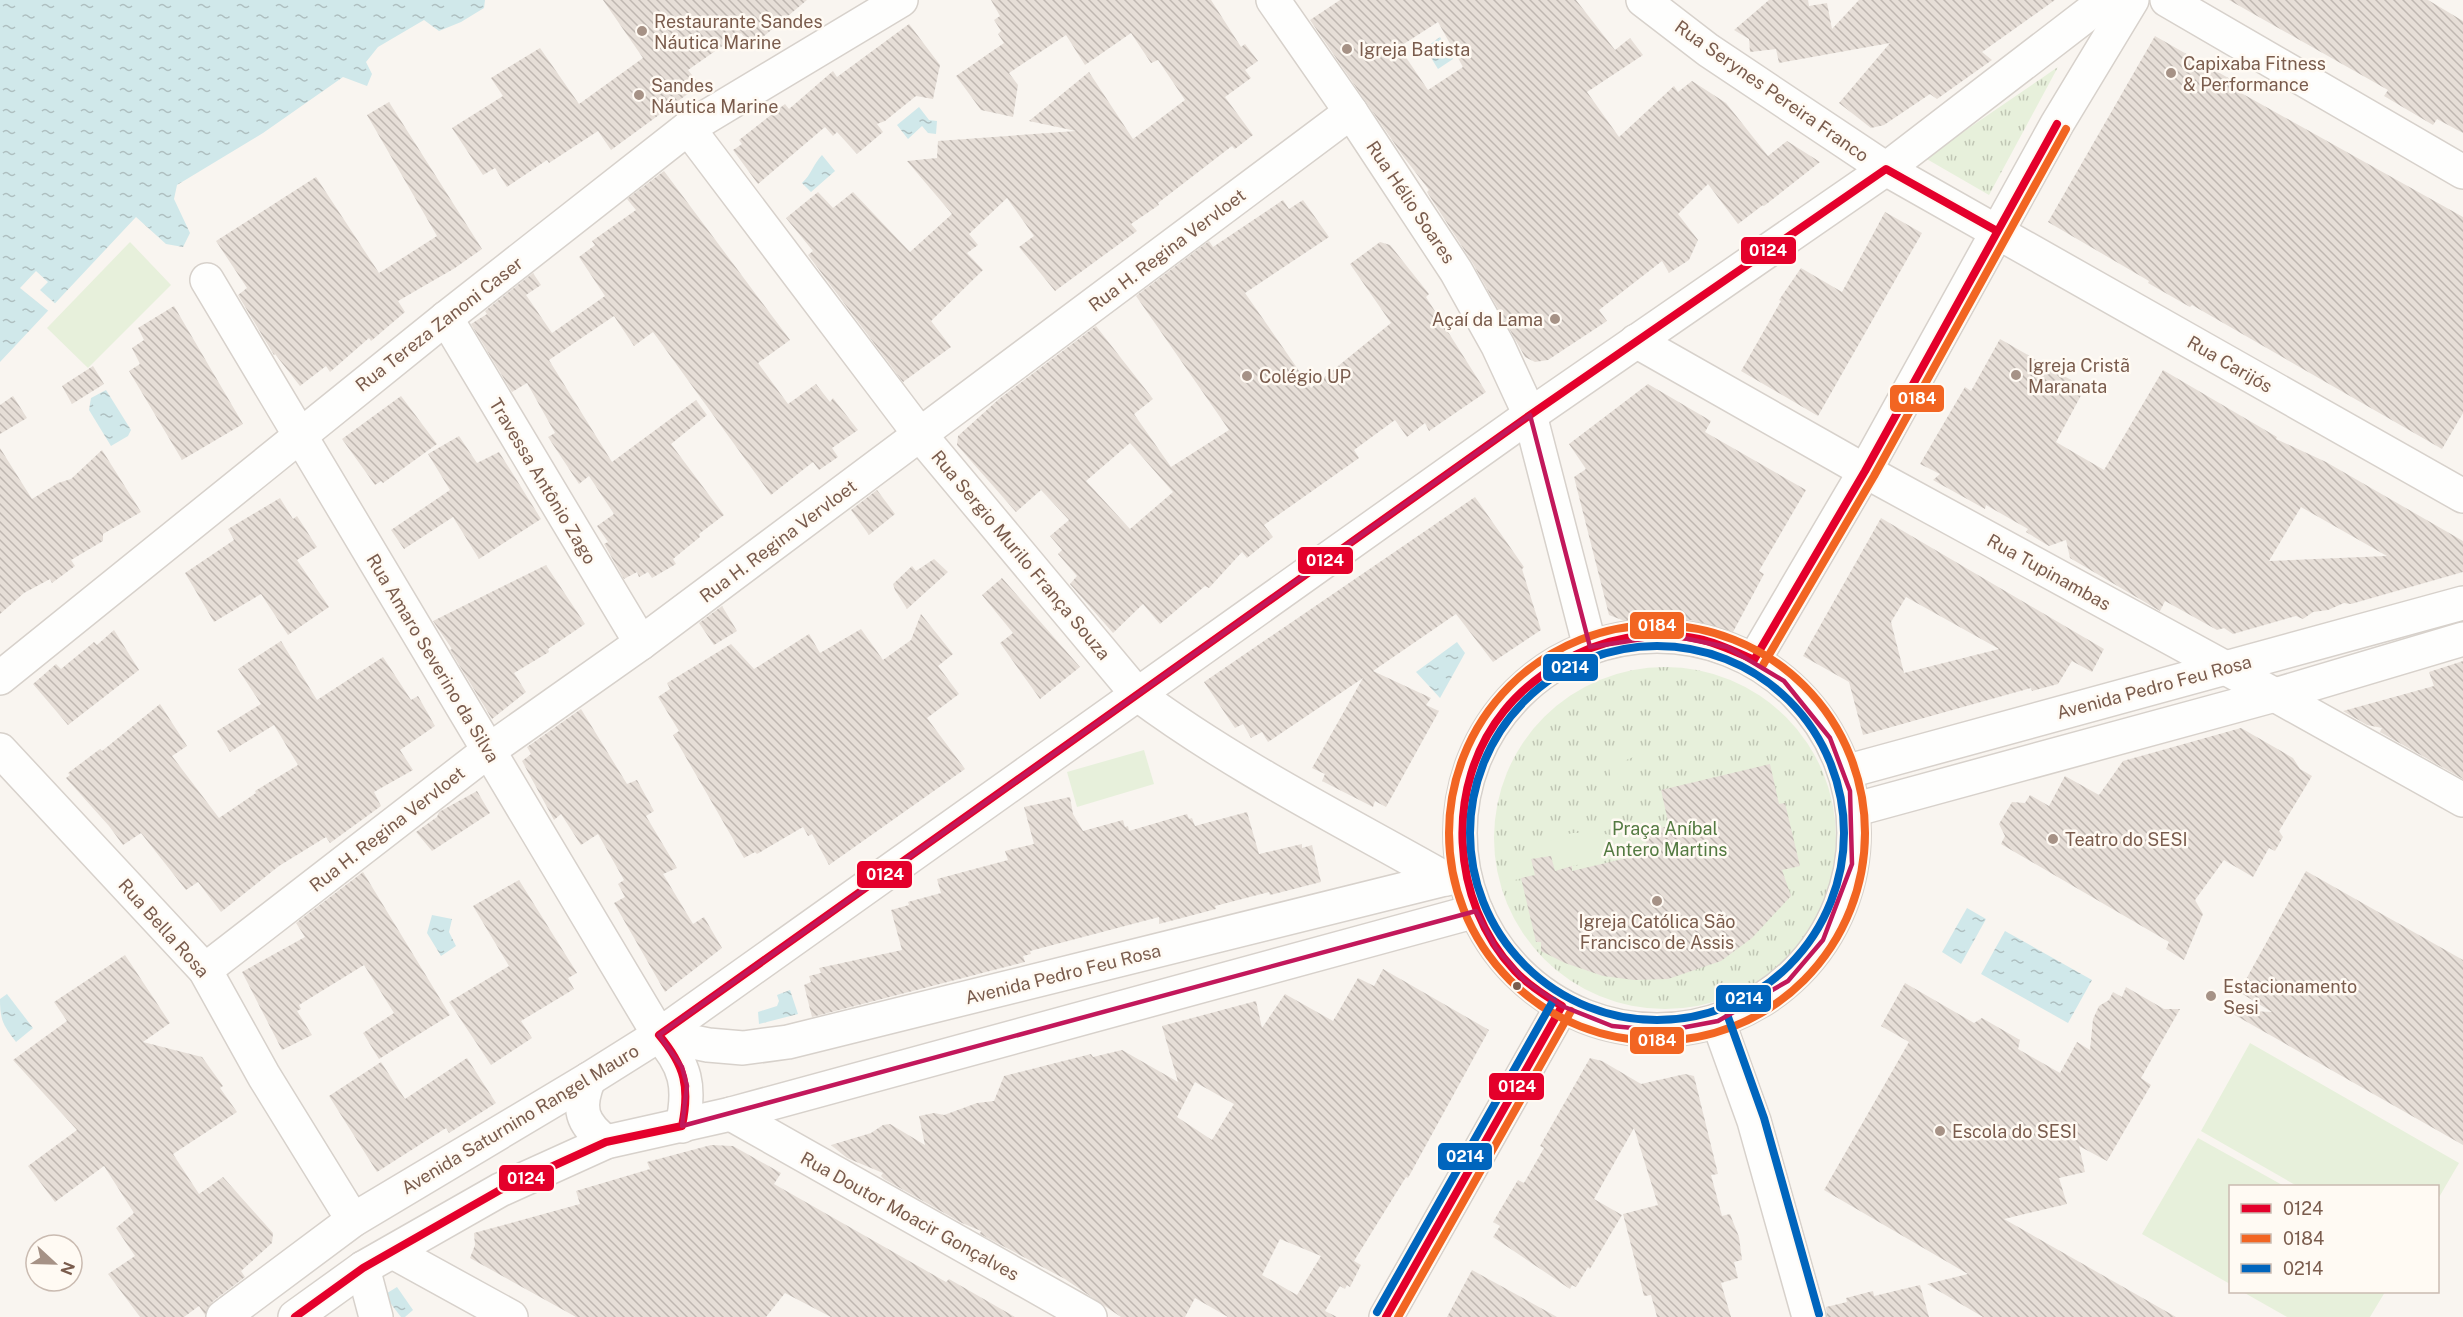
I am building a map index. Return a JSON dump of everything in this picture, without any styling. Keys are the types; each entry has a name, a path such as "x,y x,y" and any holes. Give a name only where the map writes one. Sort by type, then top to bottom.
{"street":[{"name":"Rua Tereza Zanoni Caser","path":"0,678 446,318 688,128 901,0"},
{"name":"Rua Serynes Pereira Franco","path":"1644,0 1728,64 1886,169 1997,231"},
{"name":"Avenida Saturnino Rangel Mauro","path":"223,1317 353,1220 659,1035 1530,415 1886,169 2106,0"},
{"path":"1754,660 1865,471 2057,124 2132,0"},
{"path":"2167,0 2463,172"},
{"name":"Rua Hélio Soares","path":"1283,4 1456,271 1498,346 1530,415 1590,647"},
{"name":"Rua H. Regina Vervloet","path":"205,970 488,751 641,643 921,436 1351,112"},
{"name":"Rua Sergio Murilo França Souza","path":"688,128 921,436 1137,694 1181,727 1239,762 1455,877"},
{"name":"Rua Carijós","path":"1997,231 2463,496"},
{"name":"Rua Amaro Severino da Silva","path":"207,280 659,1035"},
{"name":"Travessa Antônio Zago","path":"446,318 641,643"},
{"name":"Rua Tupinambas","path":"1636,341 1865,471 2276,694 2463,800"},
{"name":"Avenida Pedro Feu Rosa","path":"1845,772 2463,603"},
{"path":"1670,635 1699,639 1727,647 1754,660 1784,681 1810,707 1830,738 1845,772 1853,810 1852,864 1846,891 1823,940 1788,981 1751,1006 1718,1021 1692,1028 1665,1031 1638,1030 1586,1018 1562,1006 1542,994 1509,965 1490,939 1455,877 1462,802 1469,773 1481,745 1496,719 1515,696 1546,670 1590,647 1615,639 1670,635"},
{"path":"1853,810 2276,694 2463,639"},
{"name":"Rua Bella Rosa","path":"0,750 205,970 264,1076 353,1220"},
{"name":"Avenida Pedro Feu Rosa","path":"659,1035 708,1045 743,1048 788,1042 1455,877"},
{"path":"296,1317 332,1304 363,1268 500,1190 606,1142 731,1114 1476,911"},
{"path":"1386,1317 1562,1006"},
{"path":"1718,1021 1754,1121 1809,1317"},
{"path":"659,1035 672,1050 682,1067 687,1096 682,1126"},
{"path":"589,1079 582,1096 583,1114 591,1131 606,1142"},
{"name":"Rua Doutor Moacir Gonçalves","path":"731,1114 1090,1317"},
{"path":"393,1252 511,1317"},
{"path":"363,1268 376,1317"}],"highlighted area":[{"path":"1530,415 1590,647 1669,635 1727,647 1784,681 1830,738 1850,791 1852,864 1823,940 1788,981 1718,1021 1665,1031 1612,1026 1562,1006 1524,980 1496,948 1476,911 682,1126 687,1086 682,1067 659,1035"}],"green space":[{"path":"2058,67 1989,195 1925,158"},
{"path":"130,242 171,285 88,368 47,328"},
{"name":"Praça Aníbal Antero Martins","path":"1648,667 1682,667 1715,674 1746,687 1774,706 1797,729 1816,757 1829,788 1836,821 1836,855 1829,888 1816,919 1797,947 1774,970 1746,989 1715,1002 1682,1009 1648,1009 1615,1002 1584,989 1556,970 1533,947 1514,919 1501,888 1494,855 1494,821 1501,788 1514,757 1533,729 1556,706 1584,687 1615,674"},
{"path":"1645,748 1649,750 1647,753 1626,760 1617,773 1631,808 1628,810 1611,782 1609,766 1617,757"},
{"path":"1144,750 1154,784 1077,807 1067,772"},
{"path":"1572,833 1621,837 1647,848 1502,883 1518,865 1541,846"},
{"path":"2250,1043 2459,1163 2439,1197 2439,1185 2295,1185 2201,1131"},
{"path":"2198,1138 2282,1185 2229,1185 2229,1283 2142,1234"},
{"path":"2245,1293 2384,1293 2370,1317 2287,1317"}],"water":[{"path":"0,0 485,0 484,8 461,22 439,31 424,20 378,47 366,62 372,74 367,86 343,77 263,133 177,185 174,199 190,233 183,247 166,244 136,217 0,362"},
{"path":"1440,37 1453,59 1438,69 1425,48"},
{"path":"919,107 929,120 937,121 936,134 928,133 922,126 908,139 897,125"},
{"path":"822,155 835,171 811,192 802,183"},
{"path":"106,390 131,430 128,436 111,446 89,410 91,398"},
{"path":"1457,642 1465,653 1440,698 1416,672"},
{"path":"1967,908 1986,919 1961,964 1942,952"},
{"path":"432,915 452,919 449,932 456,946 441,956 427,933"},
{"path":"2005,931 2092,980 2068,1023 1981,974"},
{"path":"790,990 798,1014 759,1024 758,1012 777,1006 779,1001 777,995"},
{"path":"7,994 33,1028 16,1042 5,1026 1,1012 0,999"},
{"path":"397,1287 413,1310 405,1317 401,1317 384,1295"}],"pier":[{"path":"36,271 48,282 40,290 58,306 51,313 20,288"}],"building":[{"path":"603,0 807,0 752,46 741,33 688,70 700,85 611,150 598,131 549,163 547,160 507,187 495,168 483,175 452,128 503,96 491,78 540,48 579,104 643,58"},
{"path":"991,0 1211,0 1241,47 1245,44 1258,61 1245,70 1251,78 1225,97 1253,135 1235,149 1232,146 1158,203 1159,205 1131,224 1137,231 1055,291 1019,247 1034,236 1007,198 969,234 978,245 967,253 983,270 931,321 951,347 903,382 808,255 813,251 786,218 818,192 833,208 853,192 910,252 952,214 907,161 937,158 938,141 1076,131 1029,121 1089,72 1133,139 1185,100 1158,60 1151,63 1131,33 1085,65 1066,35 1009,73 1018,85 1013,117 981,110 956,76 1004,43 998,34 1001,31 994,20 1000,16"},
{"path":"1340,0 1576,0 1615,50 1630,38 1643,55 1587,92 1619,137 1674,86 1678,92 1692,81 1726,103 1768,156 1787,141 1820,162 1738,224 1708,184 1678,214 1698,240 1689,260 1669,273 1662,261 1599,310 1607,321 1548,360 1535,362 1525,357 1472,262 1427,192 1429,190 1403,156 1310,20","holes":["1438,22 1463,67 1428,90 1399,47"]},
{"path":"1769,0 1808,0 1809,6 1827,3 1832,29 1859,0 2055,0 1982,52 1992,60 1937,99 1930,94 1884,125 1871,128 1839,103 1890,43 1779,63 1776,49 1750,52 1749,39 1734,30"},
{"path":"2229,0 2428,0 2463,21 2463,133 2437,119 2433,125 2384,96 2388,90"},
{"path":"909,24 940,65 933,99 916,96 885,121 877,124 883,132 857,154 837,132 833,136 825,127 758,184 733,150 742,144 739,140 785,104 789,109 833,71 837,77"},
{"path":"2155,36 2237,83 2234,89 2463,217 2463,413 2442,449 2192,305 2190,307 2148,283 2149,281 2048,222"},
{"path":"389,102 482,249 455,268 398,301 405,312 371,341 369,338 330,372 326,366 300,386 274,355 238,295 247,288 216,241 316,177 379,273 437,236 367,115"},
{"path":"664,171 790,340 758,363 788,404 816,384 830,402 833,398 858,430 832,448 838,457 819,470 813,462 771,495 653,332 634,346 614,316 549,360 612,462 696,400 707,415 671,444 724,515 699,534 700,537 673,559 676,564 652,578 648,572 639,577 637,572 624,579 604,544 608,542 597,526 614,514 589,476 579,484 548,437 555,433 527,383 512,392 471,324 487,314 485,311 533,273 541,285 526,295 552,333 605,296 579,257 595,245 592,241 636,210 627,199"},
{"path":"1283,200 1289,209 1303,200 1329,237 1245,293 1311,388 1391,323 1350,264 1380,242 1390,245 1429,294 1426,297 1486,392 1429,431 1425,423 1407,437 1395,420 1354,450 1359,458 1264,525 1273,537 1247,558 1242,552 1209,588 1205,586 1160,624 1143,604 1113,633 1070,584 1077,576 1058,554 1062,550 1050,536 1069,520 1041,490 1016,512 957,445 958,436 999,399 1096,326 1153,399 1134,414 1171,467 1229,430 1136,296 1209,241 1213,247","holes":["1130,443 1173,492 1130,529 1086,481"]},
{"path":"1885,212 1922,233 1818,416 1741,371 1781,301 1779,300 1801,268 1842,292"},
{"path":"174,306 243,424 182,460 129,371 140,364 132,348 144,340 138,328"},
{"path":"2000,339 2085,388 2056,442 2104,470 2163,370 2277,437 2276,439 2326,462 2463,541 2463,572 2351,604 2344,603 2328,610 2313,612 2303,619 2296,616 2233,634 2224,628 2217,630 2165,601 2160,611 2070,558 2066,540 2049,546 2026,532 2028,529 1986,505 1985,509 1933,480 1940,474 1920,464 1965,387 1971,391","holes":["2301,507 2387,556 2269,561"]},
{"path":"93,366 104,384 72,404 62,386"},
{"path":"1648,384 1711,421 1705,432 1806,490 1759,571 1764,574 1733,632 1691,620 1634,619 1630,623 1609,615 1574,477 1586,469 1569,444"},
{"path":"13,396 27,418 0,434 0,405"},
{"path":"401,396 437,444 383,483 381,481 375,485 342,439"},
{"path":"459,436 477,463 499,452 541,519 479,559 453,517 404,549 391,530 450,490 428,454"},
{"path":"0,448 32,499 58,483 71,479 102,450 141,512 103,534 103,541 71,560 75,566 52,583 50,579 24,593 0,614"},
{"path":"877,490 895,514 869,535 851,510"},
{"path":"1475,497 1524,567 1522,569 1541,630 1493,662 1456,614 1373,671 1431,698 1426,705 1439,711 1386,807 1375,801 1373,807 1322,781 1325,774 1312,768 1363,678 1268,742 1262,732 1251,738 1243,724 1235,728 1204,682"},
{"path":"280,498 293,519 297,516 317,547 297,560 329,607 288,635 261,594 214,622 185,573 234,540 228,529"},
{"path":"1881,518 2104,649 2092,672 2072,661 2058,684 2032,691 2031,688 1863,735 1849,682 1803,656","holes":["1906,597 1999,649 1904,673 1891,622"]},
{"path":"934,559 948,572 907,609 893,584 912,566 916,571"},
{"path":"546,565 585,624 548,649 549,652 514,673 526,692 492,719 450,650 452,649 433,621"},
{"path":"1002,578 1080,667 1040,699 1000,643 1013,633 982,595"},
{"path":"722,606 737,631 714,645 699,623"},
{"path":"921,614 953,654 938,666 959,694 927,718 965,769 829,865 812,834 808,836 803,827 757,854 755,852 744,858 673,735 679,731 658,697 670,689 667,683 731,644 754,669 809,634 820,653 861,629 883,660 911,640"},
{"path":"114,630 139,670 68,725 33,684 56,664 61,669 94,642 97,645"},
{"path":"281,641 317,700 383,657 411,700 418,696 435,726 400,750 413,770 374,792 381,806 330,843 326,837 279,866 221,912 198,882 186,890 141,833 123,845 66,778 70,775 68,773 100,749 102,751 160,704 187,746 172,756 219,818 256,793 255,791 298,765 274,725 230,752 217,731 261,704 238,669"},
{"path":"2463,661 2463,779 2380,732 2382,728 2367,725 2343,711 2434,686 2429,672"},
{"path":"581,709 627,784 637,780 654,811 646,816 677,868 663,874 693,924 704,917 722,948 665,992 614,903 625,897 618,884 624,880 598,834 581,845 561,814 554,820 522,761 531,754 527,747"},
{"path":"2241,728 2293,758 2300,769 2312,776 2279,831 2283,837 2275,851 2269,848 2253,877 2224,860 2195,900 2203,914 2184,960 2166,949 2169,942 2001,844 2005,836 1999,824 2012,802 2025,803 2030,795 2049,806 2065,776 2099,795 2123,761"},
{"name":"Igreja Católica São Francisco de Assis","path":"1770,764 1779,804 1785,803 1800,866 1782,870 1791,896 1752,938 1721,961 1668,979 1634,980 1603,976 1565,963 1541,951 1541,942 1536,942 1521,878 1535,875 1531,859 1551,856 1555,871 1572,866 1572,871 1648,853 1645,832 1669,826 1661,790"},
{"path":"477,791 490,813 432,851 416,832 437,817 439,812"},
{"path":"1070,797 1073,814 1083,831 1123,820 1129,831 1187,814 1189,819 1192,818 1195,826 1247,812 1259,854 1302,844 1302,848 1312,845 1321,882 1215,906 1216,909 1159,924 1159,917 1030,951 1031,954 1023,956 1025,962 812,1017 804,985 811,982 809,976 821,973 819,968 902,950 891,910 909,905 908,902 941,893 937,879 1008,860 1005,851 1034,844 1024,807"},
{"path":"2306,871 2463,960 2463,1145 2226,1010 2272,1012 2239,992"},
{"path":"363,872 450,1015 379,1059 363,1033 394,1013 364,965 299,1005 301,1009 297,1011 312,1035 282,1050 242,972 305,937 296,923"},
{"path":"519,880 577,973 568,978 574,989 521,1021 532,1038 491,1065 449,1002 509,966 473,906"},
{"path":"125,955 170,1023 143,1042 202,1057 223,1086 220,1088 237,1112 173,1154 199,1194 223,1177 273,1233 272,1243 241,1271 245,1277 212,1302 205,1315 199,1306 184,1317 140,1317 108,1274 135,1256 116,1228 134,1213 104,1166 55,1202 28,1166 77,1130 13,1060 67,1021 54,1002"},
{"path":"1383,969 1489,1030 1408,1178 1406,1177 1354,1261 1361,1265 1350,1287 1347,1285 1345,1289 1340,1286 1325,1311 1337,1317 1228,1317 1195,1298 1185,1317 1121,1317 1065,1279 884,1179 881,1176 883,1173 847,1158 831,1145 871,1133 883,1125 890,1124 925,1145 919,1116 934,1113 944,1115 977,1103 994,1101 1004,1076 1091,1054 1093,1057 1122,1050 1178,1082 1162,1026 1256,1001 1262,1028 1285,994 1333,1021 1358,978 1374,986","holes":["1195,1082 1234,1104 1212,1140 1177,1117","1280,1239 1321,1256 1297,1295 1262,1275"]},
{"path":"1905,983 1974,1023 1982,1018 2020,1040 2018,1049 2060,1073 2077,1042 2090,1050 2093,1019 2099,1006 2109,1000 2113,992 2122,997 2126,987 2164,1009 2180,1009 2141,1078 2151,1085 2107,1161 2079,1146 2085,1172 2059,1178 2067,1204 2004,1219 2176,1317 1983,1317 1927,1284 1968,1274 1824,1190 1909,1042 1881,1026"},
{"path":"467,1058 496,1103 449,1133 446,1128 377,1172 329,1096 381,1062 405,1099"},
{"path":"1590,1058 1602,1061 1641,1084 1685,1074 1694,1076 1718,1174 1711,1175 1722,1216 1730,1214 1739,1237 1742,1260 1734,1262 1738,1278 1721,1283 1731,1317 1657,1317 1651,1295 1644,1296 1623,1214 1658,1205 1634,1128 1594,1199 1622,1215 1590,1269 1588,1267 1576,1287 1572,1285 1570,1289 1493,1237 1500,1226 1493,1222 1518,1180 1524,1183 1544,1148 1540,1146"},
{"path":"711,1145 733,1146 781,1173 774,1184 946,1282 949,1279 1015,1317 831,1317 785,1293 766,1317 576,1317 470,1258 475,1245 474,1233 580,1204 576,1191 650,1169 647,1162"},
{"path":"1472,1270 1557,1317 1447,1317"},
{"path":"1920,1285 1929,1317 1827,1317 1826,1307 1847,1302 1846,1298 1873,1291 1874,1296"}],"transit line":[{"name":"0124","path":"1386,1317 1562,1006 1520,976 1493,943 1477,912 1467,878 1463,843 1464,808 1471,773 1485,741 1504,711 1522,691 1559,664 1609,642 1644,636 1681,636 1713,643 1754,660 1865,471 2057,124"},
{"name":"0184","path":"1763,665 1874,476 2066,129"},
{"name":"0124","path":"295,1317 363,1268 500,1190 606,1142 682,1126 685,1100 683,1078 675,1057 659,1035 1530,415 1886,169 1997,231"},
{"name":"0184","path":"1657,625 1698,629 1736,641 1772,660 1804,686 1830,718 1849,754 1861,792 1865,833 1861,874 1849,912 1830,948 1804,980 1772,1006 1736,1025 1698,1037 1657,1041 1616,1037 1578,1025 1542,1006 1510,980 1484,948 1465,912 1453,874 1449,833 1453,792 1465,754 1484,718 1510,686 1542,660 1578,641 1616,629 1657,625"},
{"name":"0214","path":"1657,646 1711,654 1745,668 1789,701 1822,745 1836,779 1844,833 1836,887 1822,921 1789,965 1745,998 1711,1012 1657,1020 1603,1012 1569,998 1525,965 1492,921 1478,887 1470,833 1478,779 1492,745 1525,701 1569,668 1603,654 1657,646"},
{"name":"0214","path":"1377,1312 1553,1001"},
{"name":"0184","path":"1398,1317 1571,1011"},
{"name":"0214","path":"1728,1017 1764,1118 1819,1314"}],"place":[{"name":"Restaurante Sandes Náutica Marine","path":"642,31"},
{"name":"Igreja Batista","path":"1347,49"},
{"name":"Capixaba Fitness & Performance","path":"2171,73"},
{"name":"Sandes Náutica Marine","path":"639,95"},
{"name":"Açaí da Lama","path":"1555,319"},
{"name":"Igreja Cristã Maranata","path":"2016,375"},
{"name":"Colégio UP","path":"1247,376"},
{"name":"Teatro do SESI","path":"2053,839"},
{"name":"Igreja Católica São Francisco de Assis","path":"1657,901"},
{"name":"Estacionamento Sesi","path":"2211,996"},
{"name":"Escola do SESI","path":"1940,1131"}]}
